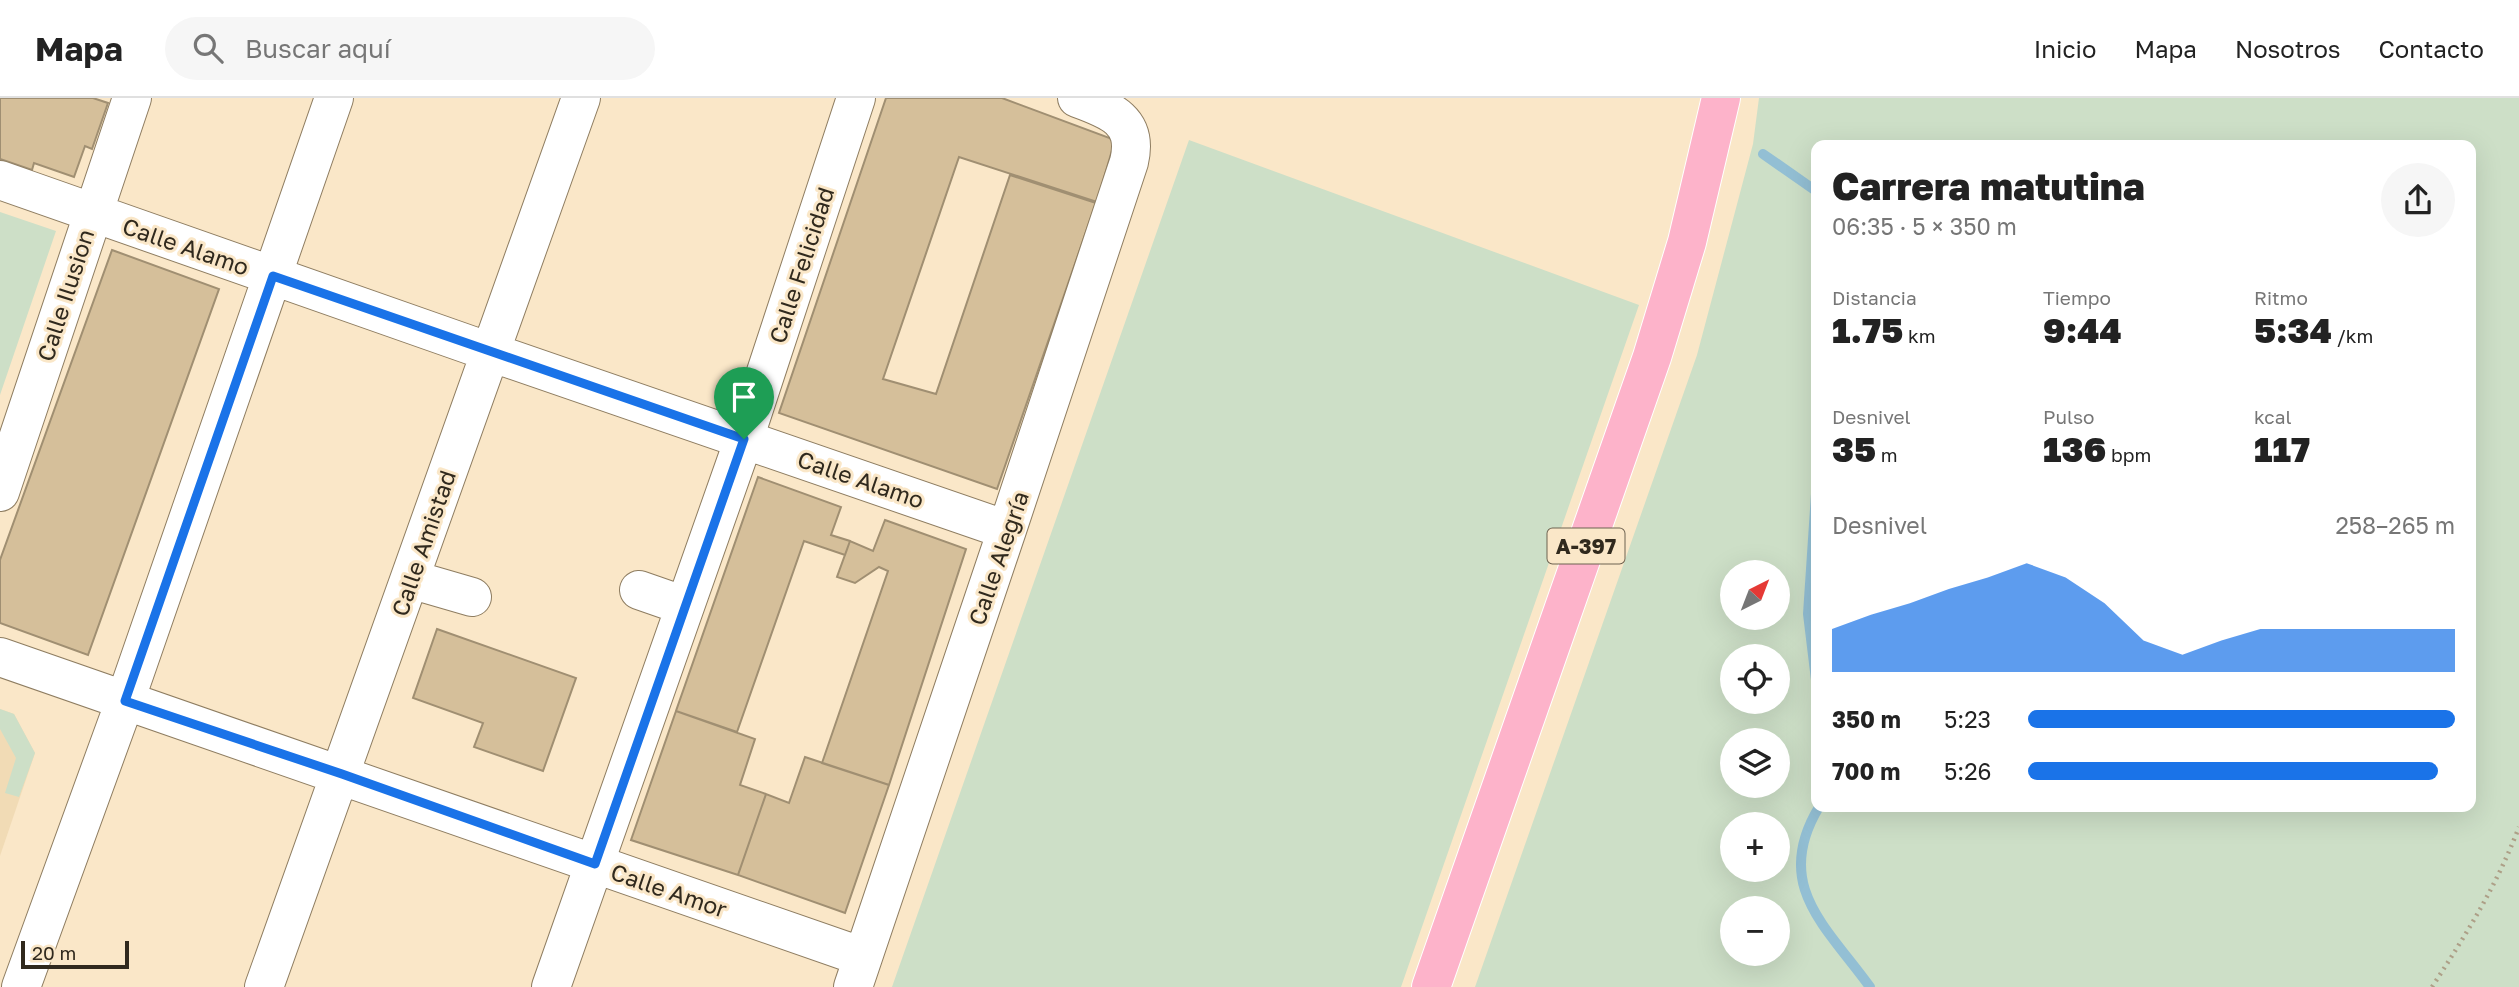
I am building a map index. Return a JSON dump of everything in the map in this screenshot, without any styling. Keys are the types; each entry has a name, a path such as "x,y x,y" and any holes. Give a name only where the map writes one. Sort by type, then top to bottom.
{"main road":[{"name":"A-397","path":"1431,987 1652,358 1687,242 1720,98"}],"street":[{"name":"Calle Ilusion","path":"0,492 132,98"},
{"path":"21,987 125,701 334,98"},
{"name":"Calle Amistad","path":"264,987 581,98"},
{"name":"Calle Felicidad","path":"551,987 744,439 856,98"},
{"name":"Calle Alegría","path":"858,972 1129,162 1132,138 1120,119 1077,98"},
{"name":"Calle Alamo","path":"0,180 1007,530"},
{"path":"410,579 472,597"},
{"path":"639,590 685,606"},
{"name":"Calle Amor","path":"0,657 595,864 858,972"}],"path":[{"path":"2431,987 2457,950 2502,871 2519,827"}],"shaded area":[{"path":"0,709 14,714 35,753 0,856"}],"green space":[{"path":"1759,98 2519,98 2519,987 1475,987 1697,355 1753,144"},
{"path":"1189,140 1639,305 1401,987 892,987"},
{"path":"0,212 56,231 0,395"},
{"path":"0,709 14,714 35,753 19,797 5,793 16,758 0,729"}],"building":[{"path":"0,98 93,98 108,103 92,149 85,146 74,177 34,163 32,170 0,159"},
{"path":"886,98 1002,98 1115,140 1097,202 959,157 883,379 936,394 1010,175 1096,203 997,489 779,413"},
{"path":"112,250 219,289 88,655 0,623 0,560"},
{"path":"758,477 841,507 831,535 850,541 845,555 804,541 737,732 676,711"},
{"path":"885,520 966,549 889,785 822,763 888,571 879,567 855,583 837,577 850,541 873,551"},
{"path":"437,629 576,678 543,771 474,747 483,723 413,698"},
{"path":"676,711 755,739 740,785 766,794 738,875 631,840"},
{"path":"805,757 889,785 845,913 738,875 766,794 789,803"}],"waterway":[{"path":"1763,154 1811,188"},
{"path":"1811,569 1808,614 1811,639"},
{"path":"1817,812 1806,835 1801,859 1803,882 1810,903 1822,924 1870,987"}],"route":[{"path":"273,276 744,439 595,864 342,774 125,701 273,276"}]}
